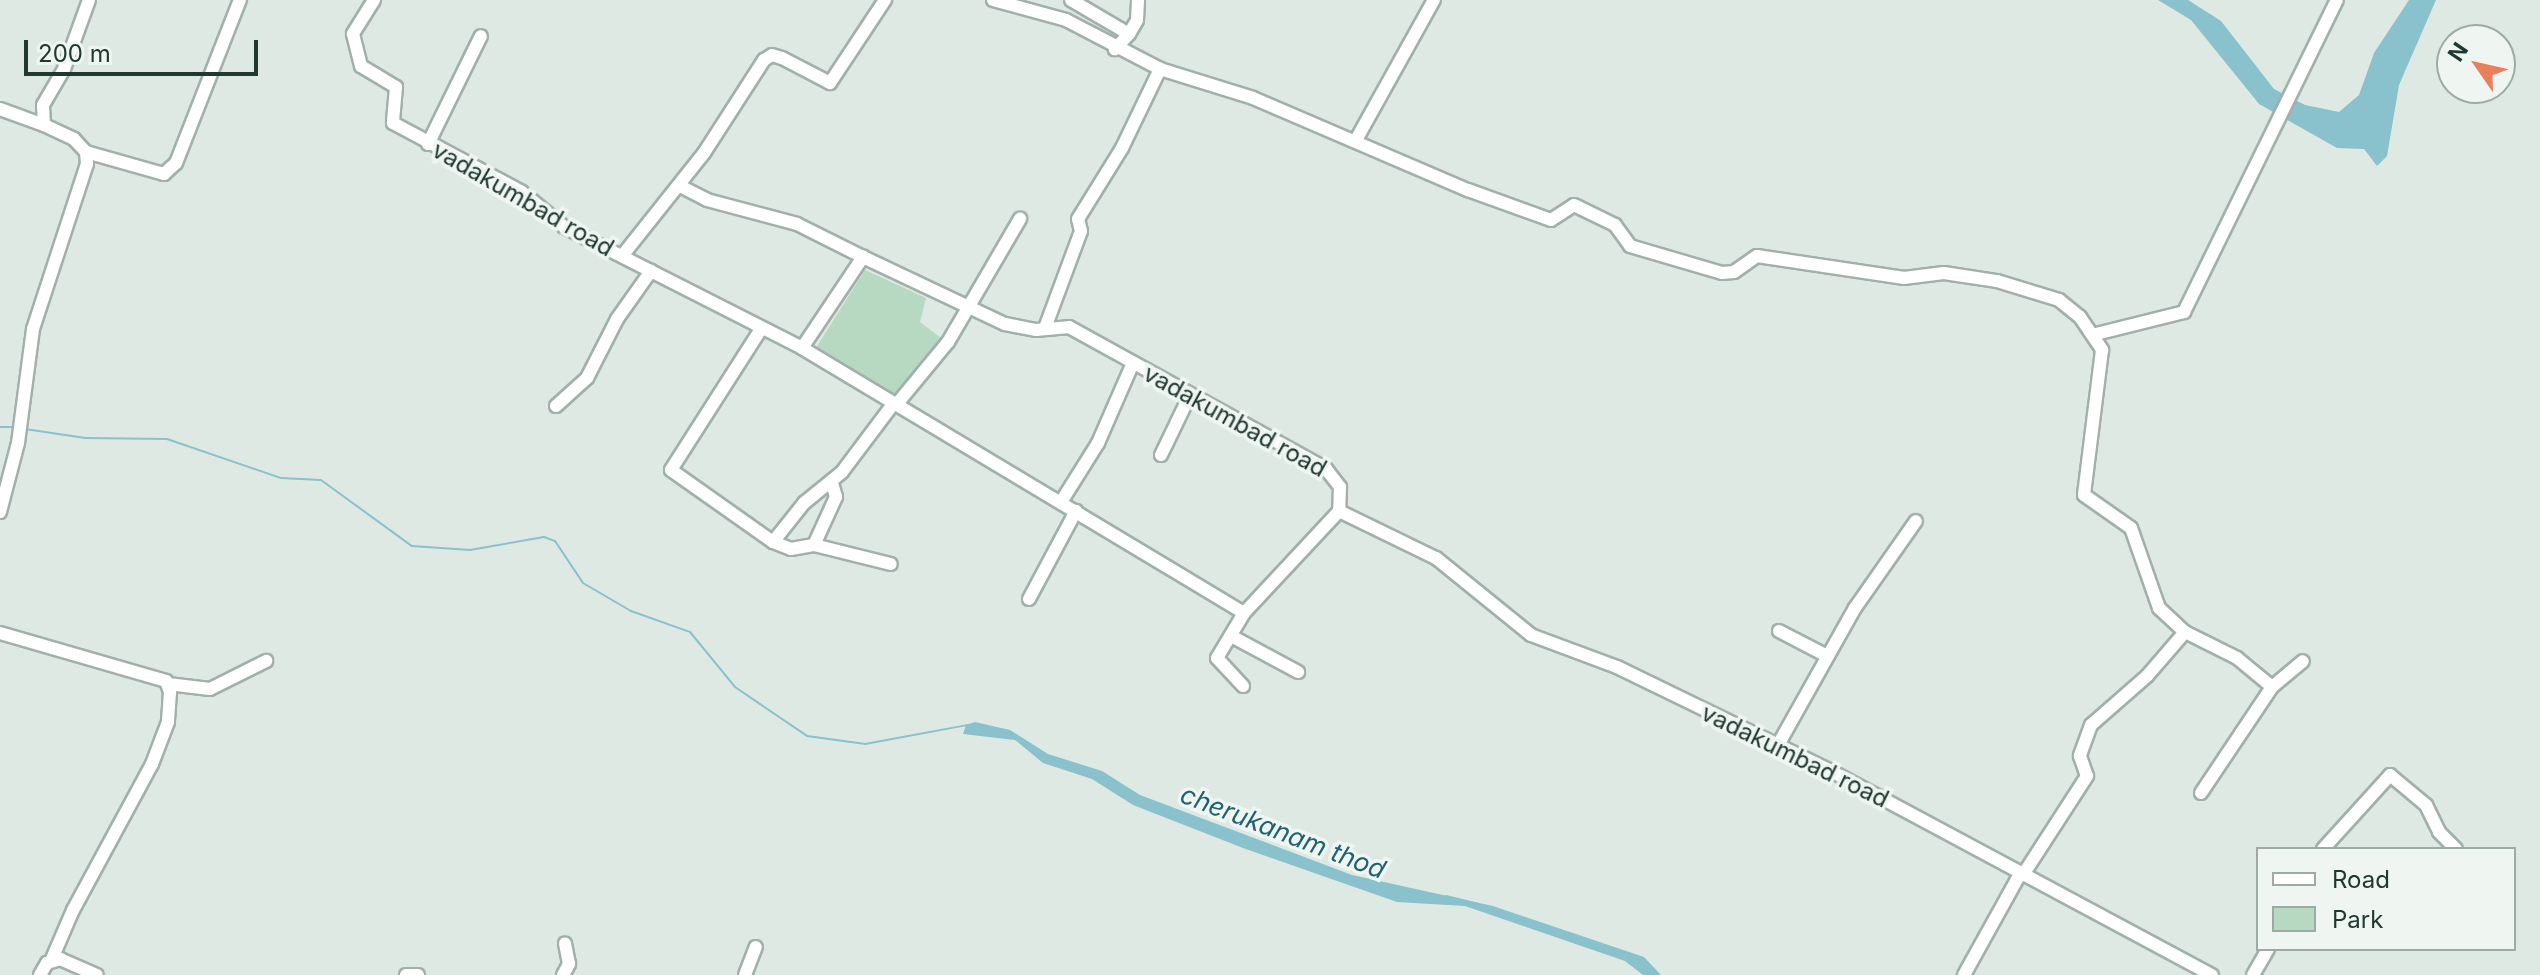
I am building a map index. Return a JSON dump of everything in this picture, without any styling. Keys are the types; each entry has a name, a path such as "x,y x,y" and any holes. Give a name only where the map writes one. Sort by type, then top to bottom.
{"street":[{"path":"44,125 43,105 64,69 89,0"},
{"path":"0,109 74,139 86,152 164,174 176,163 240,0"},
{"name":"vadakumbad road","path":"374,0 353,34 361,66 396,87 393,123 522,192 564,227 802,348 1244,613"},
{"path":"622,256 680,186 764,60 772,55 782,58 830,83 885,0"},
{"path":"993,0 1066,20 1115,49 1160,69 1253,98 1468,190 1551,220 1574,205 1615,225 1630,246 1722,273 1734,272 1757,256 1904,278 1944,273 1984,279 2059,300 2096,334 2102,362 2084,495 2131,528 2159,608 2185,632 2237,658 2272,687"},
{"path":"1071,0 1129,34"},
{"path":"1115,49 1137,20 1138,0"},
{"path":"1356,140 1434,0"},
{"path":"2096,334 2184,312 2337,0"},
{"path":"428,144 481,36"},
{"path":"1045,328 1081,231 1078,219 1122,148 1160,69"},
{"path":"0,512 18,443 33,329 86,152"},
{"name":"vadakumbad road","path":"680,186 707,200 797,224 968,308 1024,330 1069,327 1326,469 1340,487 1339,511 1436,558 1531,635 1617,667 1778,745 2212,975"},
{"path":"773,542 804,503 832,483 948,342 1020,219"},
{"path":"802,348 863,257"},
{"path":"556,406 587,378 617,319 651,271"},
{"path":"761,329 671,470 687,487 773,542 791,549 814,545 891,564"},
{"path":"1061,502 1098,443 1133,363"},
{"path":"1161,455 1190,395"},
{"path":"814,545 836,497 832,483"},
{"path":"1029,599 1043,581 1076,511"},
{"path":"1243,686 1217,658 1233,637 1244,613 1339,511"},
{"path":"1778,745 1827,656 1916,521"},
{"path":"1779,631 1827,656"},
{"path":"1964,975 2022,874 2087,776 2080,756 2091,725 2147,676 2185,632"},
{"path":"0,633 168,684 210,689 266,661"},
{"path":"1233,637 1298,672"},
{"path":"2201,793 2272,687 2303,661"},
{"path":"40,975 52,959 152,764 168,722 168,684"},
{"path":"2325,847 2390,775 2426,805 2439,832 2454,847"},
{"path":"563,975 569,964 565,943"},
{"path":"745,975 756,947"},
{"path":"2253,975 2267,951"},
{"path":"52,959 97,975"},
{"path":"406,975 418,975"}],"green space":[{"path":"865,270 926,298 920,322 945,341 897,400 814,351"}],"water":[{"path":"2158,0 2188,0 2221,21 2274,89 2305,105 2339,112 2359,95 2374,53 2409,0 2436,0 2399,85 2387,156 2377,166 2364,149 2337,148 2259,104 2191,20"},
{"path":"975,722 1010,730 1048,754 1102,771 1140,795 1352,875 1493,906 1644,957 1661,975 1643,975 1625,961 1465,906 1397,902 1243,848 1133,805 1092,779 1043,763 1015,740 963,734 966,725"}],"waterway":[{"name":"cherukanam thod","path":"0,427 15,427"},
{"name":"cherukanam thod","path":"25,429 85,438 167,439 281,478 321,480 412,546 470,550 544,537 555,541 583,583 631,611 690,632 735,687 807,736 865,744 968,725"},
{"name":"cherukanam thod","path":"1446,896 1478,904"}]}
